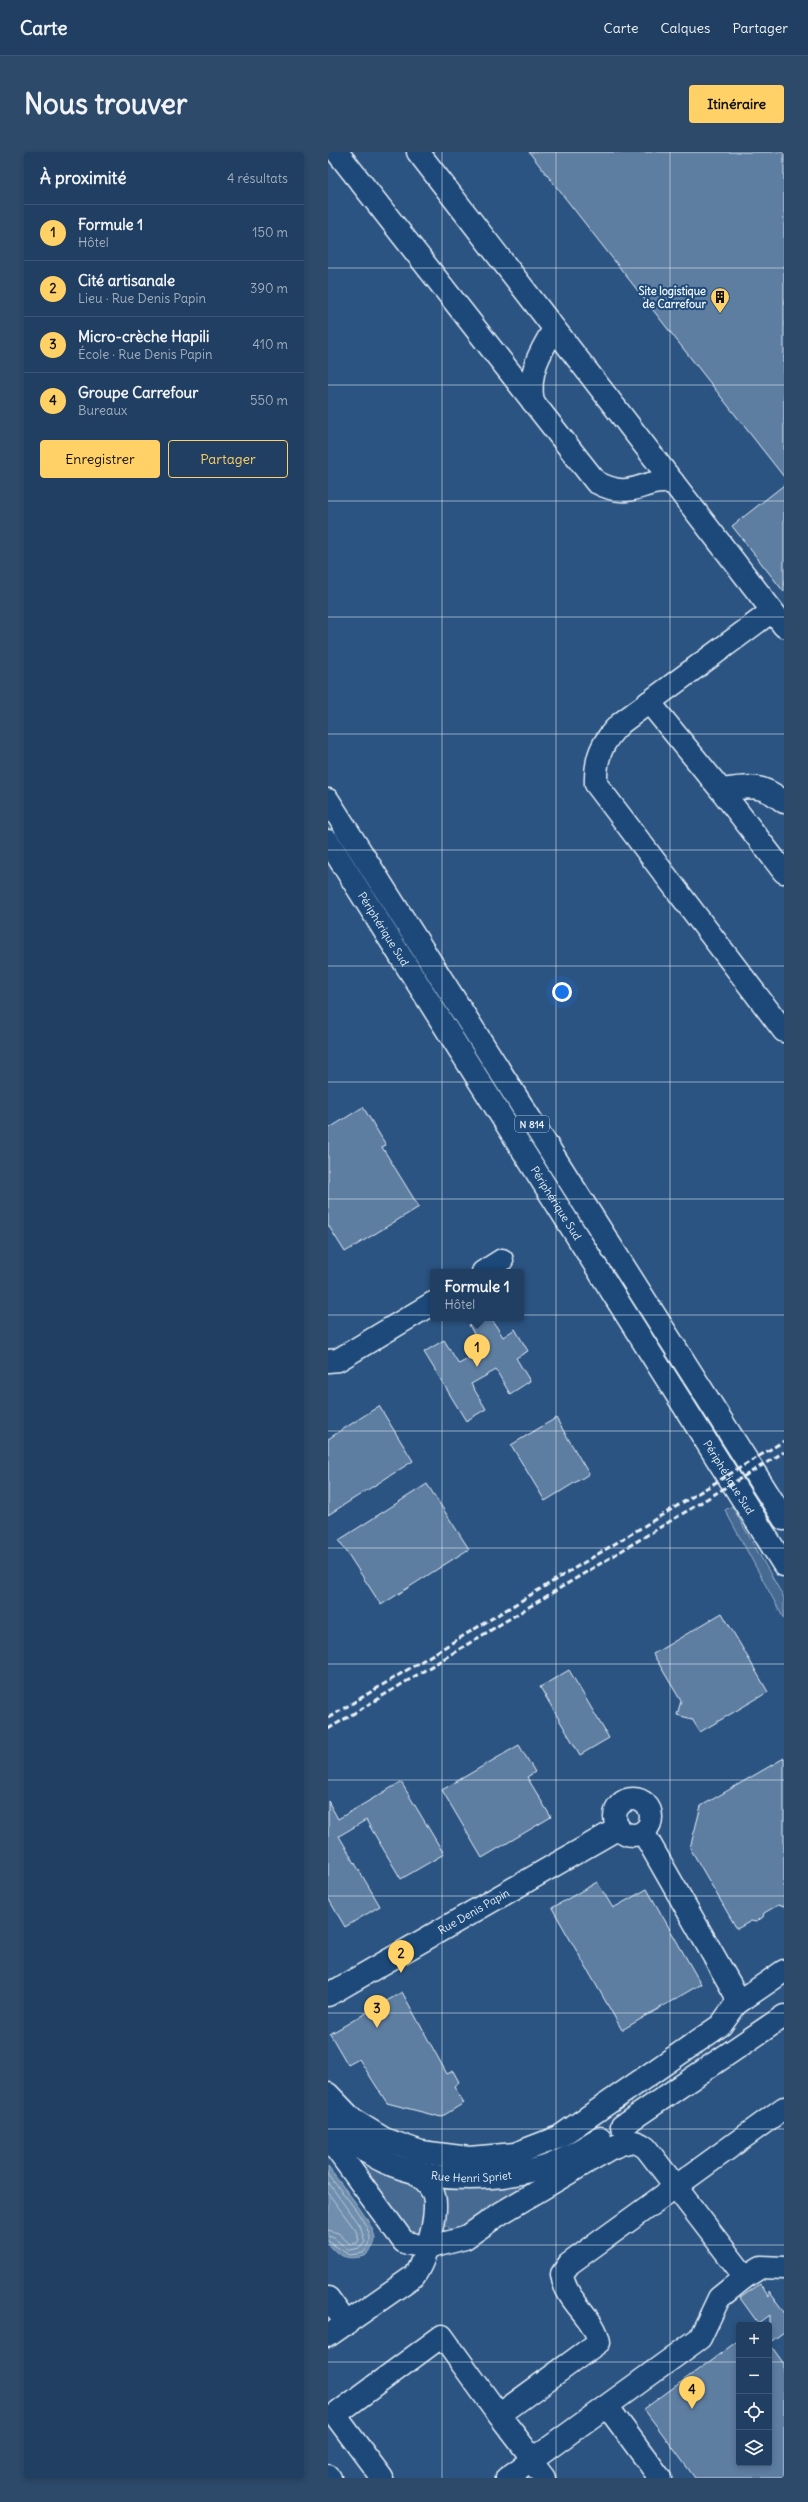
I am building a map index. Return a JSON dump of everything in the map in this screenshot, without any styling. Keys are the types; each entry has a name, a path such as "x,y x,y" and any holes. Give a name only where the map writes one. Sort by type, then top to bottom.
{"main road":[{"path":"337,152 596,482 618,492 632,490 660,481 673,482"},
{"path":"418,152 778,619 649,702 621,723 607,737 600,751 596,768 596,784 784,1031"},
{"path":"533,402 530,388 534,369 539,354 554,329"},
{"path":"649,702 721,790 784,872"},
{"path":"721,790 751,785 775,794 784,802"},
{"name":"Périphérique Sud","path":"328,800 784,1519"},
{"name":"Périphérique Sud","path":"328,841 784,1565"},
{"path":"488,1269 502,1260"},
{"path":"328,1361 338,1360 430,1305"},
{"path":"635,1799 647,1805 651,1812 648,1827 643,1832 630,1834 619,1828 615,1815 617,1808 622,1803 635,1799"},
{"name":"Rue Denis Papin","path":"328,1995 619,1828"},
{"path":"643,1832 736,1995 736,2004"},
{"path":"328,2094 353,2120 384,2138 421,2152 469,2158 516,2154 560,2136 721,2025 736,2004 784,1972"},
{"name":"Rue Henri Spriet","path":"328,2116 345,2134 379,2158 414,2170 440,2176 476,2178 539,2169 622,2126 784,2016"},
{"path":"499,2415 599,2342 597,2330 563,2286 562,2274 570,2264 784,2108"},
{"path":"328,2138 404,2242 427,2248 465,2238 500,2213 609,2149 627,2141 639,2142 646,2148 745,2277"},
{"path":"328,2336 414,2276 423,2264 434,2222 433,2192 414,2170"},
{"path":"507,2478 537,2469 615,2400 700,2338 719,2298 745,2277 761,2267 784,2268"},
{"path":"328,2298 347,2324"},
{"path":"382,2478 335,2415 442,2336 526,2450 537,2469"},
{"path":"615,2400 660,2478"}],"shaded area":[{"path":"732,1506 784,1598 784,1619 725,1510"},
{"path":"331,2129 411,2180 427,2203 427,2224 420,2232 413,2235 405,2233"},
{"path":"439,2183 523,2183 523,2186 457,2232 448,2227 446,2224 444,2194"}],"water":[{"path":"328,2167 362,2212 373,2231 375,2238 374,2243 365,2256 354,2258 344,2257 336,2252 328,2243"}],"building":[{"name":"Site logistique de Carrefour","path":"529,152 784,152 784,477"},
{"path":"784,485 784,592 732,526"},
{"path":"363,1107 386,1145 382,1147 419,1207 345,1252 328,1225 328,1129"},
{"path":"475,1321 493,1321 503,1337 515,1329 528,1351 516,1358 530,1381 510,1394 496,1370 471,1384 486,1409 466,1421 424,1352 444,1340 459,1364 483,1350 469,1325"},
{"path":"379,1406 413,1461 328,1515 328,1439"},
{"path":"556,1418 589,1474 545,1501 511,1445"},
{"path":"427,1484 469,1549 381,1605 339,1540"},
{"path":"722,1613 768,1692 700,1732 692,1719 677,1715 681,1701 653,1654"},
{"path":"569,1670 609,1738 580,1755 540,1687"},
{"path":"519,1745 535,1772 527,1777 551,1817 482,1858 442,1790"},
{"path":"784,1758 784,1907 778,1905 764,1913 763,1917 756,1922 751,1921 737,1929 690,1848 701,1806"},
{"path":"401,1782 444,1854 401,1879 366,1820 339,1836 380,1906 345,1927 328,1898 328,1801 338,1819"},
{"path":"597,1882 613,1908 647,1889 701,1984 622,2030 552,1908"},
{"path":"402,1992 447,2074 453,2071 459,2082 454,2086 464,2103 441,2117 387,2103 359,2059 348,2065 330,2034"},
{"path":"760,2284 769,2297 769,2291 784,2312 784,2332 772,2341 772,2322 769,2322 769,2315 757,2322 740,2298"},
{"path":"736,2342 736,2466 772,2466 772,2347 784,2364 784,2478 695,2478 644,2409"}],"railway":[{"path":"328,1718 784,1441"},
{"path":"328,1729 784,1452"}],"place":[{"name":"Site logistique de Carrefour","path":"720,314"},
{"name":"Formule 1","path":"477,1367"},
{"name":"Cité artisanale","path":"401,1973"},
{"name":"Micro-crèche Hapili","path":"377,2028"},
{"name":"Groupe Carrefour","path":"692,2409"}]}
